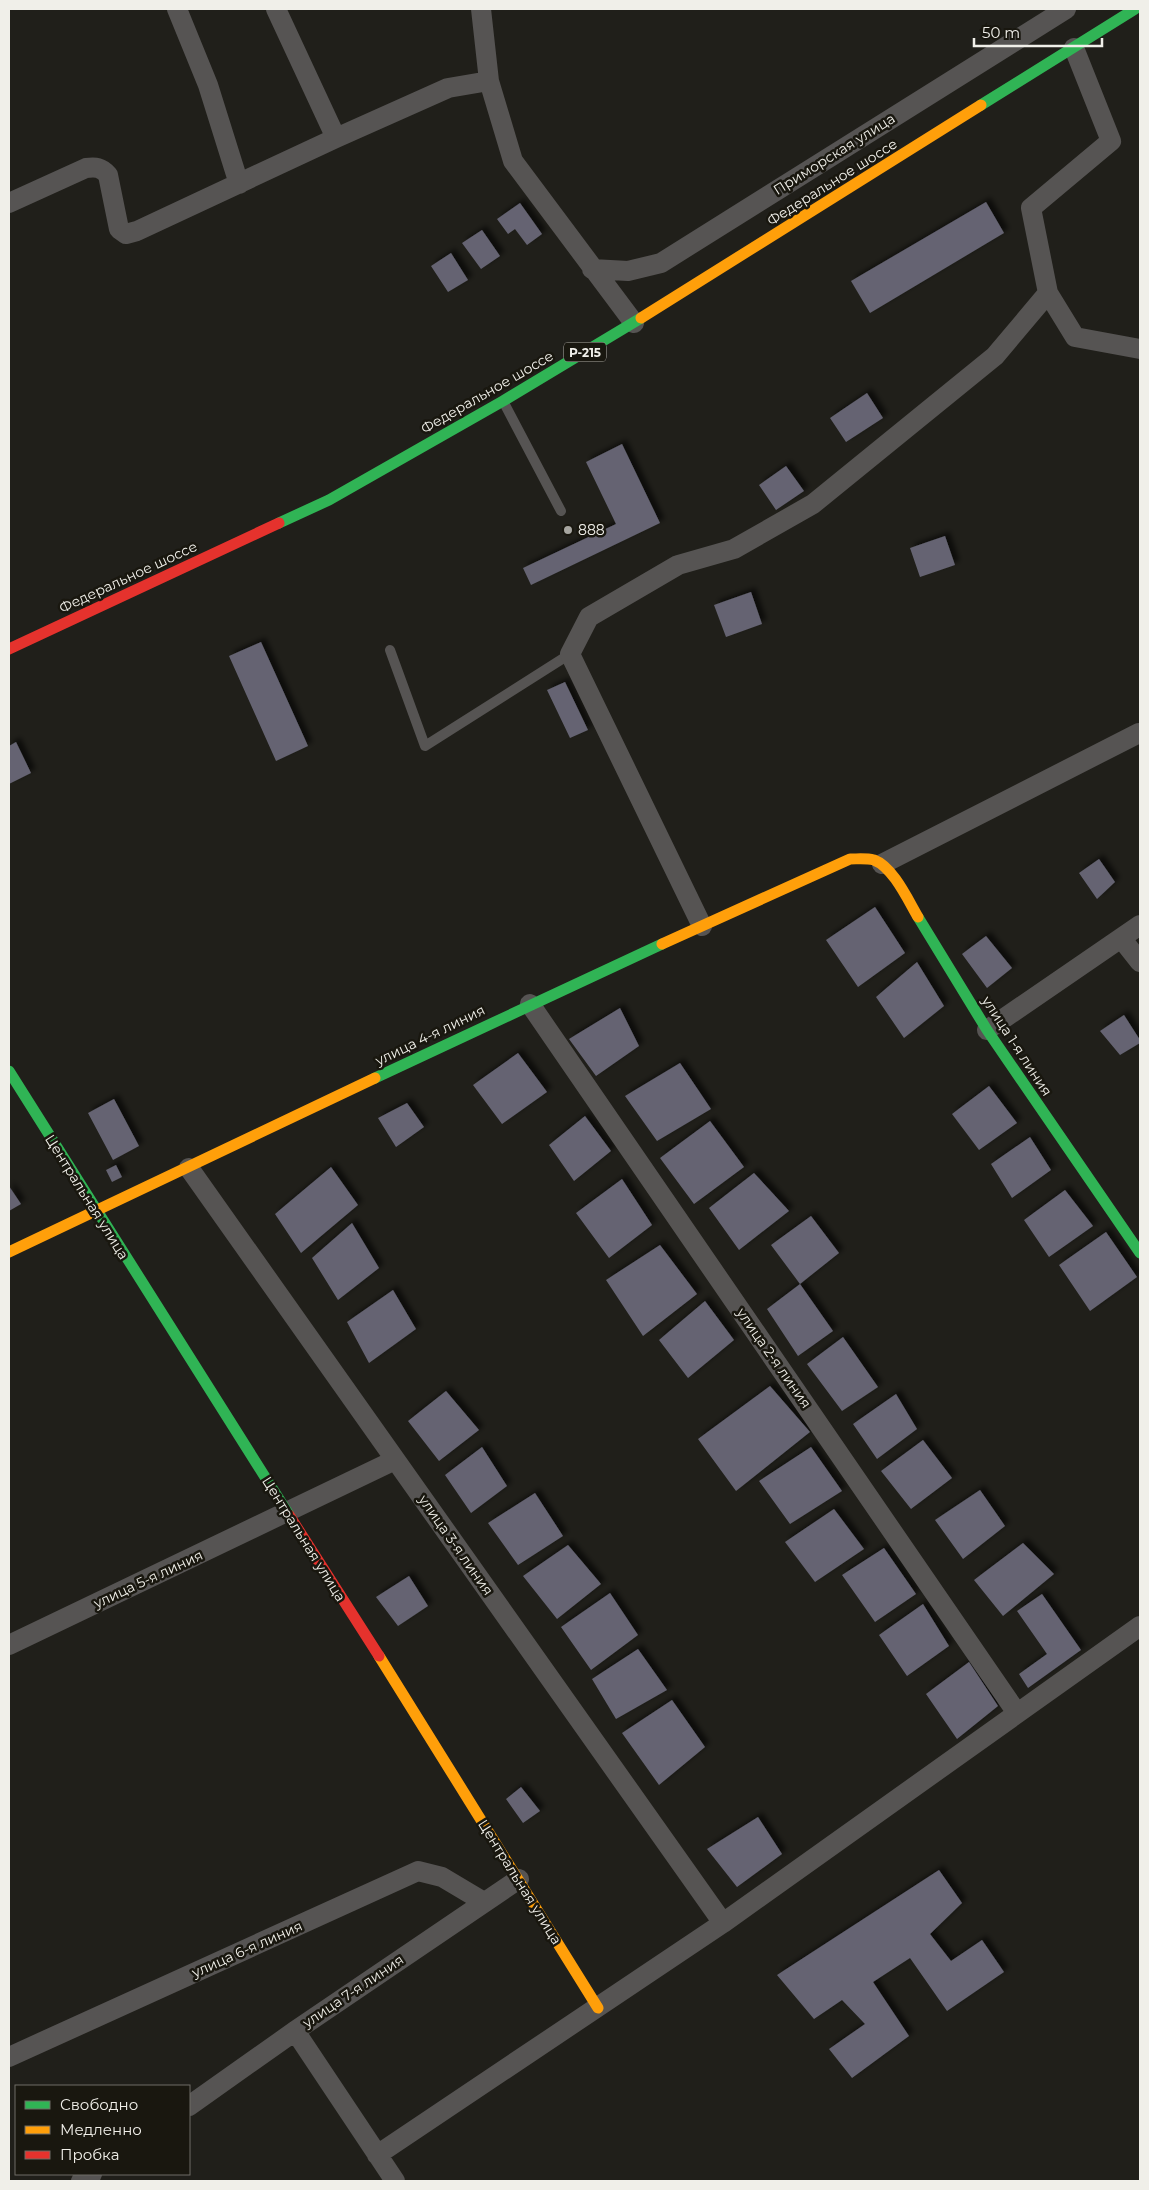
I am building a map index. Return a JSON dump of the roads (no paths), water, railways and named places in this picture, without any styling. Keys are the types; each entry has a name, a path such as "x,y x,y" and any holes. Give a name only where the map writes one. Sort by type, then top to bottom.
{"main road":[{"name":"Федеральное шоссе","path":"9,649 329,500 503,401 634,323 1135,9"},
{"name":"улица 4-я линия","path":"9,1252 189,1168 530,1004 850,859 876,861"},
{"name":"улица 1-я линия","path":"876,861 897,882 987,1030 1140,1253"},
{"name":"Центральная улица","path":"9,1071 96,1212 519,1879 598,2008"}],"street":[{"path":"177,9 208,85 239,184"},
{"path":"276,9 336,138"},
{"path":"481,9 489,81 513,161 634,323"},
{"name":"Приморская улица","path":"592,269 628,271 660,262 1066,9"},
{"path":"1074,48 1111,141 1031,208 1048,293 1075,337 1140,349"},
{"path":"9,204 86,168 96,167 102,169 108,175 120,229 126,234 138,232 336,138 448,88 489,81"},
{"path":"702,926 570,654 590,617 678,566 734,550 813,504 995,356 1048,293"},
{"path":"876,861 1139,733"},
{"path":"987,1030 1140,925"},
{"path":"1122,938 1140,962"},
{"name":"улица 2-я линия","path":"530,1004 1017,1713"},
{"name":"улица 3-я линия","path":"189,1168 723,1923"},
{"name":"улица 5-я линия","path":"9,1645 396,1460"},
{"path":"377,2155 723,1923 1140,1626"},
{"name":"улица 6-я линия","path":"9,2057 418,1871 442,1877 484,1902"},
{"name":"улица 7-я линия","path":"190,2105 295,2031 519,1879"},
{"path":"295,2031 395,2181"}],"lane":[{"path":"503,401 561,511"},
{"path":"390,650 425,746 570,654"}],"place":[{"name":"888","path":"568,530"}]}
